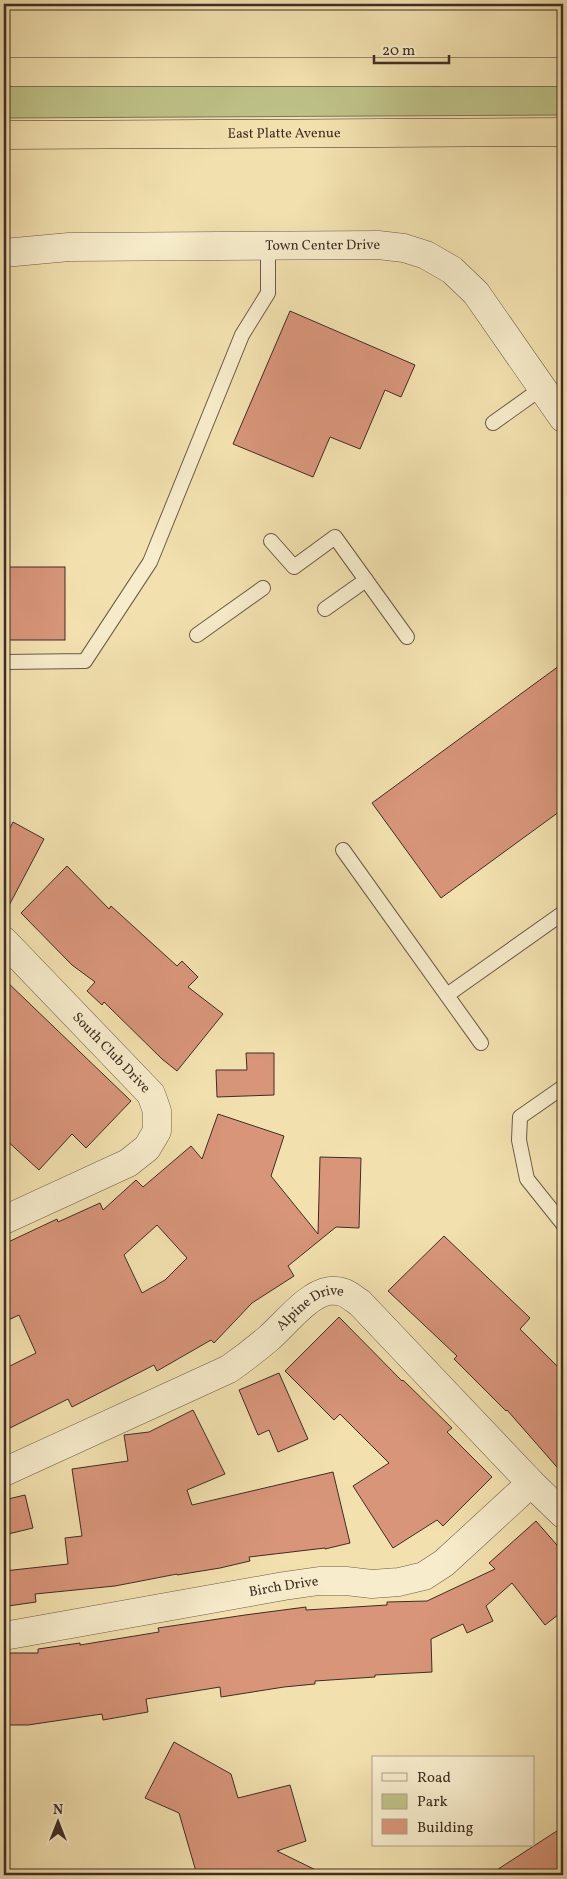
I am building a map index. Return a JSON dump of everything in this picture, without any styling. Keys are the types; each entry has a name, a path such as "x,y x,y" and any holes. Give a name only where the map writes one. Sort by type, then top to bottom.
{"highway":[{"path":"4,72 563,72"},
{"name":"East Platte Avenue","path":"4,135 563,132"}],"street":[{"name":"Town Center Drive","path":"4,253 69,247 378,245 404,248 426,255 452,270 476,293 563,418"},
{"name":"South Club Drive","path":"4,942 151,1094 157,1111 157,1131 147,1148 128,1163 4,1220"},
{"name":"Alpine Drive","path":"4,1472 229,1369 264,1342 311,1299 328,1291 344,1291 360,1303 531,1483 563,1514"},
{"name":"Birch Drive","path":"4,1636 284,1586 319,1582 372,1584 399,1582 424,1576 444,1563 531,1483"}],"lane":[{"path":"4,662 86,661 150,562 242,335 268,293 268,246"},
{"path":"493,424 542,388"},
{"path":"271,541 294,567 335,537 407,637"},
{"path":"325,609 366,580"},
{"path":"197,635 263,588"},
{"path":"342,850 481,1043"},
{"path":"447,995 563,913"},
{"path":"563,1087 520,1117 519,1140 527,1179 563,1224"}],"green space":[{"path":"563,81 563,115 4,118 4,84"}],"building":[{"path":"290,311 415,365 401,397 385,390 360,449 330,437 313,477 233,444"},
{"path":"4,567 65,567 65,640 4,640"},
{"path":"563,663 563,809 441,898 372,803"},
{"path":"13,822 44,839 4,915 4,840"},
{"path":"67,866 109,909 111,906 177,966 182,961 198,977 188,987 223,1014 177,1071 162,1059 104,1002 102,1005 87,991 95,982 72,965 21,913"},
{"path":"4,979 131,1101 86,1148 72,1134 39,1170 4,1138"},
{"path":"246,1053 274,1053 274,1095 217,1097 216,1070 247,1070"},
{"path":"218,1114 284,1136 271,1176 318,1234 320,1157 361,1158 359,1228 336,1227 288,1266 294,1276 252,1303 214,1343 211,1340 157,1371 154,1365 72,1407 68,1399 4,1431 4,1369 36,1353 19,1315 4,1322 4,1244 57,1219 58,1222 100,1203 103,1210 136,1180 143,1187 191,1146 202,1159","holes":["157,1225 187,1258 165,1280 142,1293 124,1255"]},
{"path":"444,1236 530,1318 520,1329 563,1372 563,1474 507,1410 454,1359 457,1356 388,1291"},
{"path":"339,1317 402,1381 452,1428 447,1432 492,1477 443,1526 437,1520 393,1548 353,1486 389,1463 340,1414 334,1420 285,1371"},
{"path":"279,1373 308,1439 278,1452 269,1430 258,1435 239,1390"},
{"path":"193,1410 225,1474 187,1490 192,1505 333,1472 350,1543 325,1549 249,1557 250,1561 220,1568 115,1586 35,1594 36,1602 8,1606 7,1594 4,1594 4,1571 68,1564 65,1538 82,1536 72,1469 128,1461 124,1435 149,1432"},
{"path":"25,1495 33,1528 4,1535 4,1500"},
{"path":"536,1521 563,1552 563,1611 545,1625 512,1583 486,1606 493,1621 467,1633 463,1624 431,1639 432,1672 315,1681 315,1684 221,1697 220,1687 146,1699 148,1712 103,1720 102,1714 28,1725 4,1725 4,1653 38,1653 38,1649 80,1643 80,1645 159,1632 158,1628 306,1607 306,1610 387,1605 387,1602 427,1601 495,1569 489,1563"},
{"path":"174,1742 231,1774 238,1798 290,1785 306,1841 277,1851 326,1875 197,1875 179,1813 145,1798"},
{"path":"563,1827 563,1875 489,1875 534,1846"}]}
